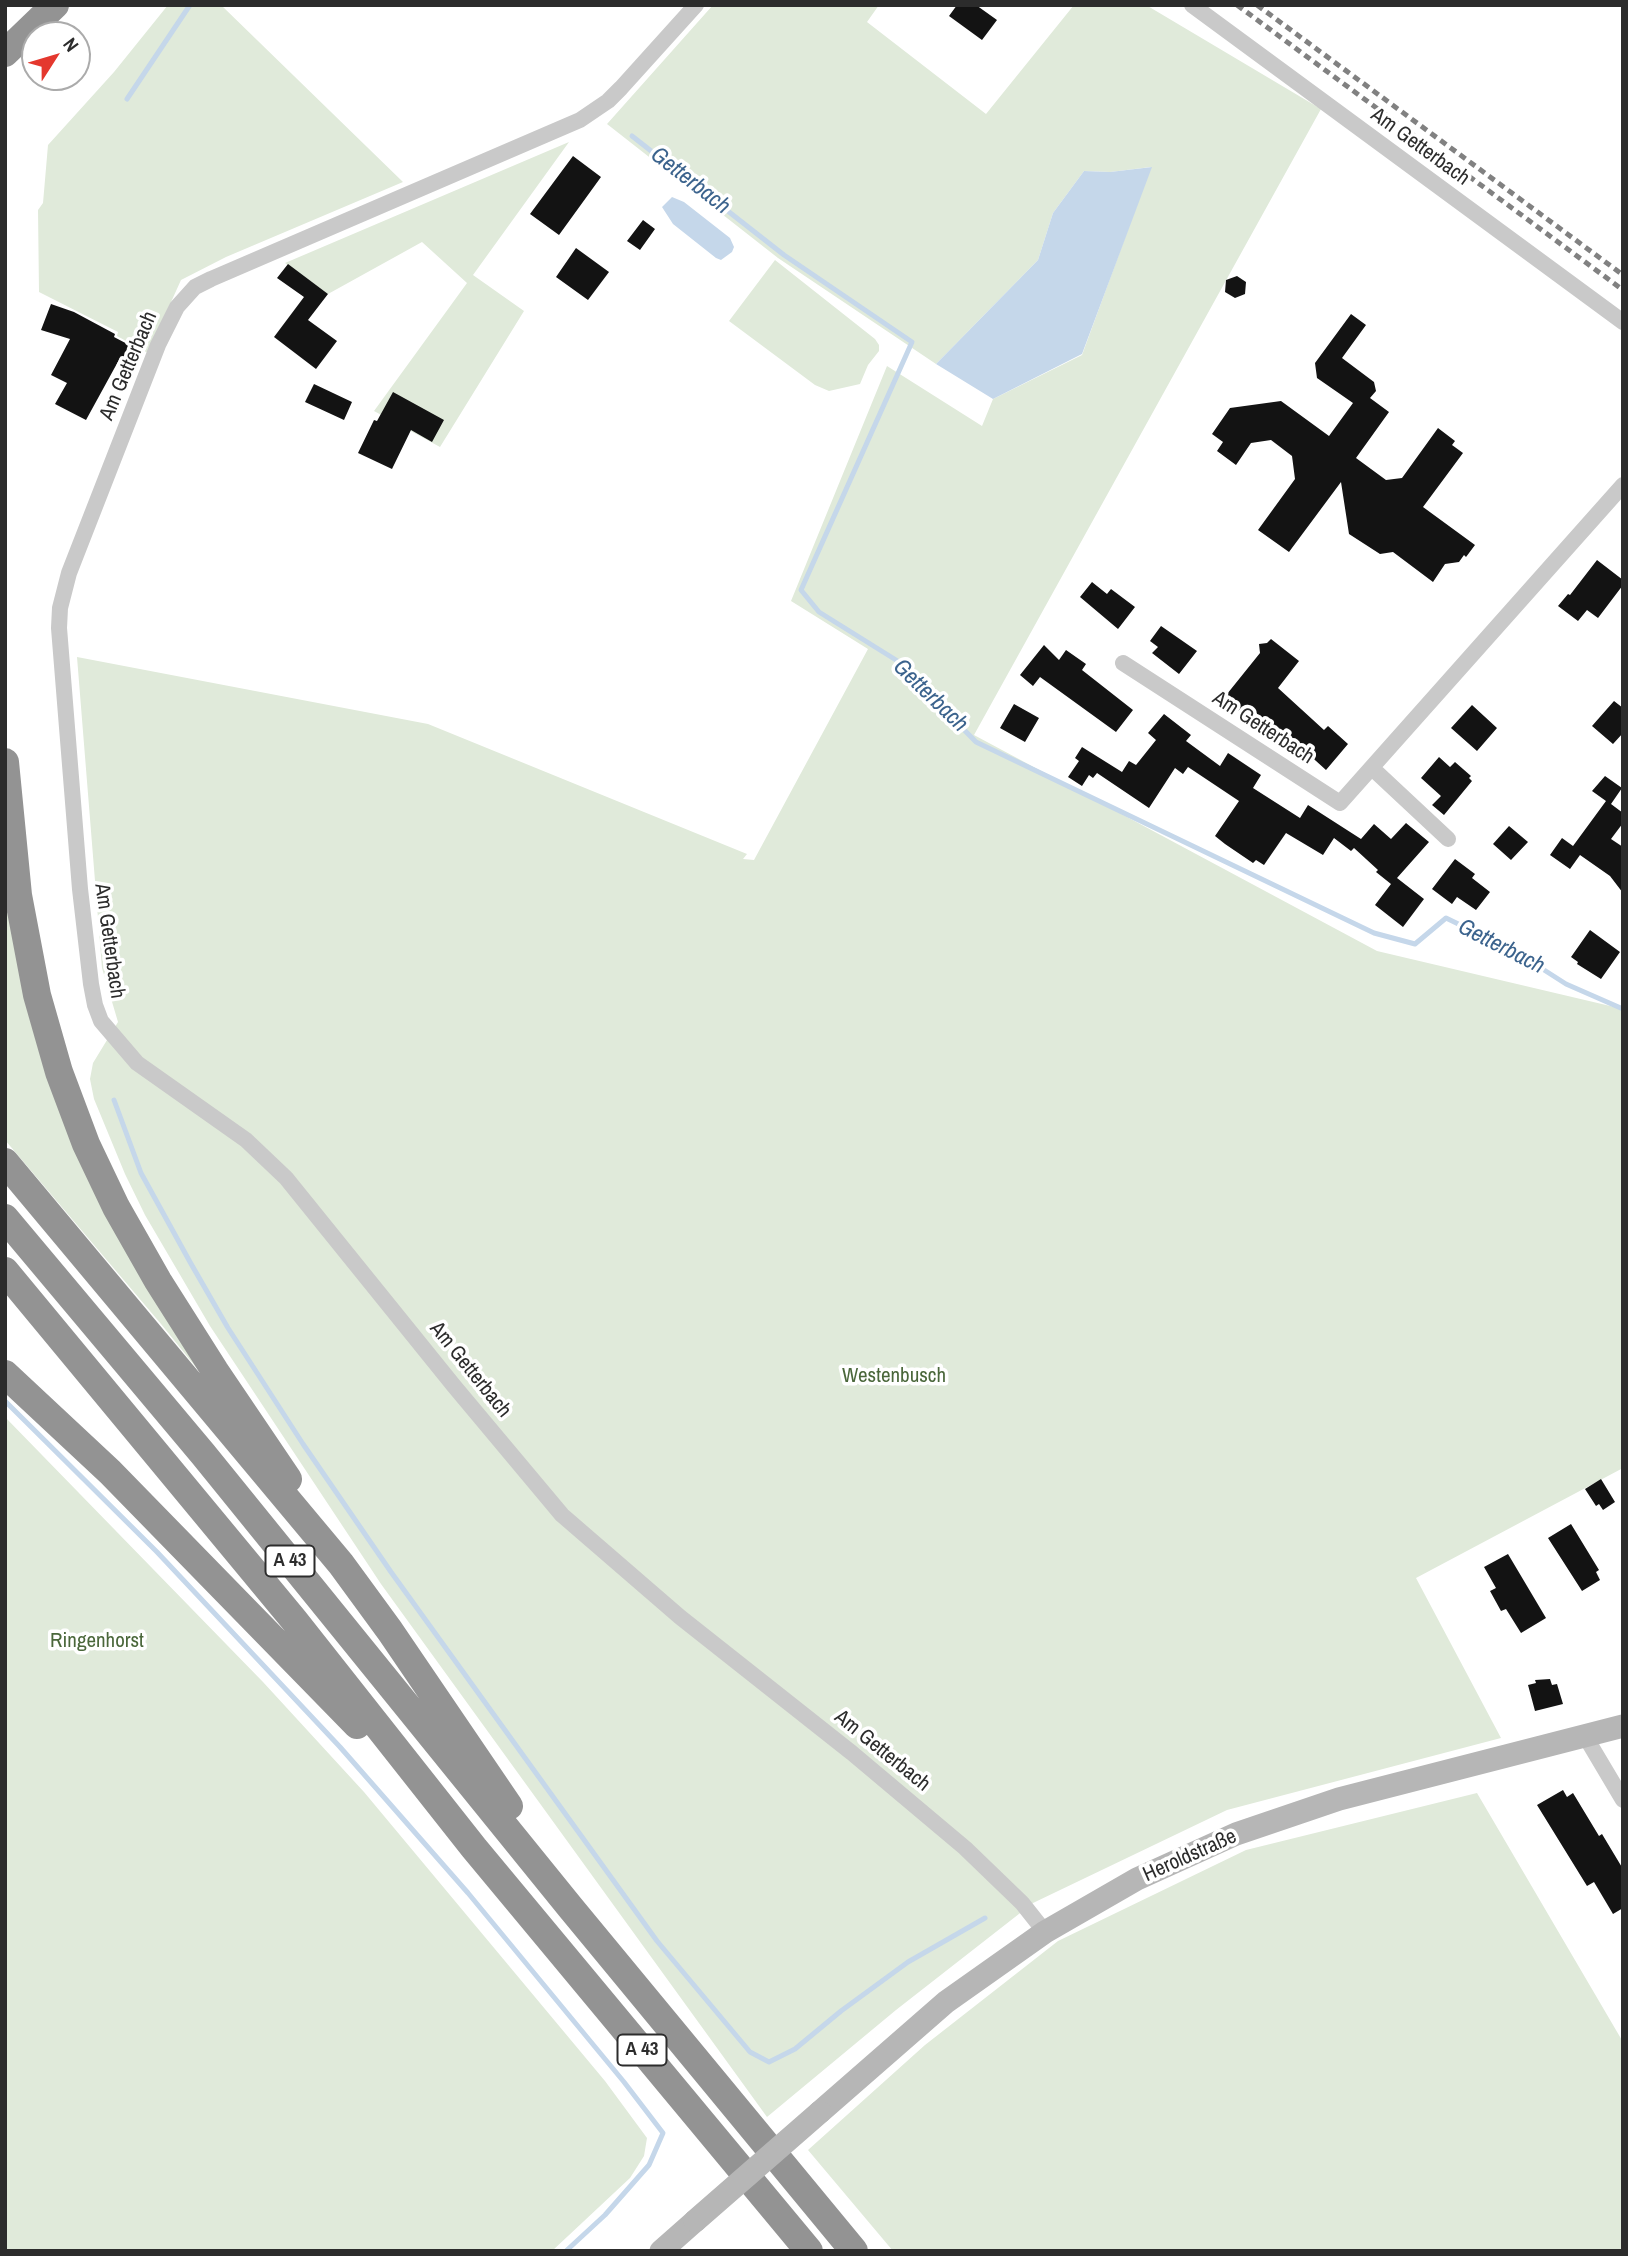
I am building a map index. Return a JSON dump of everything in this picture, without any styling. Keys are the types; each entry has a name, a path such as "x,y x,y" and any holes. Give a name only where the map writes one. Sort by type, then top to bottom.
{"highway":[{"path":"5,53 28,34 55,5"},
{"path":"5,762 18,894 37,995 59,1072 86,1144 116,1207 152,1271 215,1371 278,1461 341,1564 454,1722 570,1907"},
{"path":"5,1162 341,1564"},
{"name":"A 43","path":"5,1218 203,1454 570,1907 854,2251"},
{"name":"A 43","path":"5,1271 286,1609 474,1849 809,2251"},
{"path":"5,1374 72,1434 222,1585 474,1849"}],"main road":[{"name":"Heroldstraße","path":"661,2251 946,2003 1045,1932 1137,1879 1236,1834 1339,1799 1623,1726"}],"street":[{"name":"Am Getterbach","path":"696,5 608,101 580,120 211,279 195,287 177,307 158,345 69,573 60,608 59,628 80,889 93,995 101,1021 137,1063 246,1140 286,1178 562,1515 680,1617 852,1753 965,1848 1022,1903 1045,1932"},
{"name":"Am Getterbach","path":"1192,5 1623,322"},
{"name":"Am Getterbach","path":"1123,663 1340,803 1623,485"},
{"path":"1372,768 1448,839"},
{"path":"1585,1736 1623,1800"}],"green space":[{"path":"168,5 221,5 403,182 226,257 181,280 148,353 117,336 118,332 39,292 38,210 43,203 48,145 114,72"},
{"name":"Westenbusch","path":"713,5 879,5 867,22 986,114 1074,5 1146,5 1321,109 974,735 1377,951 1623,1009 1623,1468 1416,1578 1501,1738 1227,1810 1033,1903 896,2010 767,2117 381,1584 210,1326 145,1215 125,1174 94,1099 90,1079 93,1063 118,1022 102,968 77,657 428,724 747,854 743,859 754,860 868,649 791,601 887,366 982,426 993,399 1082,355 1151,167 1110,172 1084,171 1053,213 1038,260 936,364 778,258 607,124"},
{"path":"569,142 473,275 524,311 440,447 374,411 467,283 422,242 328,294 285,263"},
{"path":"775,260 875,339 879,351 868,365 860,384 829,391 815,385 729,321"},
{"path":"5,860 26,985 207,1381 5,1140"},
{"name":"Ringenhorst","path":"5,1417 263,1682 364,1792 605,2081 647,2138 644,2156 630,2178 552,2251 5,2251"},
{"path":"1477,1793 1623,2042 1623,2251 893,2251 808,2150 925,2045 1058,1941 1246,1850"}],"water":[{"path":"1152,167 1082,354 993,399 936,364 1038,260 1053,213 1084,171 1110,172"},
{"path":"672,197 684,202 730,238 734,247 732,252 721,260 716,258 673,224 662,207"}],"building":[{"path":"957,5 976,5 997,20 982,40 949,16"},
{"path":"573,156 601,177 559,235 530,214"},
{"path":"643,220 655,229 640,250 627,241"},
{"path":"576,248 609,272 588,300 556,277"},
{"path":"288,264 328,294 308,320 337,341 316,369 274,337 304,297 277,278"},
{"path":"1237,276 1246,282 1245,294 1235,298 1225,292 1226,280"},
{"path":"51,304 74,312 133,347 126,361 120,358 86,420 55,404 67,383 51,375 70,339 41,330"},
{"path":"1351,314 1366,325 1342,358 1374,382 1376,391 1370,398 1389,412 1356,458 1386,480 1402,478 1438,428 1455,441 1452,445 1463,453 1423,507 1475,545 1459,562 1445,564 1433,582 1393,552 1380,554 1349,534 1341,482 1289,552 1258,530 1295,479 1292,456 1271,440 1251,443 1236,465 1217,451 1223,442 1212,434 1230,408 1281,401 1329,436 1353,403 1317,378 1315,363"},
{"path":"314,384 352,402 344,420 305,402"},
{"path":"393,392 444,420 432,442 411,430 392,469 358,453 374,420 377,421"},
{"path":"1597,560 1623,580 1623,585 1598,618 1587,610 1578,621 1558,606"},
{"path":"1092,582 1107,594 1111,589 1135,607 1118,629 1080,597"},
{"path":"1161,626 1197,651 1179,674 1152,653 1158,647 1150,641"},
{"path":"1271,639 1299,661 1278,688 1324,730 1328,726 1348,744 1326,770 1295,742 1291,746 1253,710 1247,717 1223,699 1260,653 1259,644 1267,643"},
{"path":"1044,645 1059,660 1066,650 1086,664 1082,670 1133,710 1116,732 1040,677 1033,686 1020,675"},
{"path":"1614,701 1623,708 1623,733 1613,744 1592,726"},
{"path":"1014,704 1039,718 1025,742 1000,728"},
{"path":"1472,705 1497,728 1477,751 1451,728"},
{"path":"1164,714 1191,735 1186,741 1220,766 1228,753 1261,775 1253,788 1300,818 1308,805 1361,839 1374,824 1391,839 1406,823 1429,842 1397,878 1424,899 1403,927 1375,905 1391,884 1354,848 1351,851 1334,838 1323,855 1286,833 1264,865 1256,860 1253,863 1225,844 1215,836 1239,801 1188,767 1183,774 1175,768 1149,808 1097,773 1093,778 1089,775 1082,786 1068,777 1079,761 1075,758 1082,747 1122,772 1129,761 1136,765 1156,740 1148,733"},
{"path":"1439,757 1450,767 1455,762 1471,776 1469,778 1472,781 1444,815 1432,805 1441,796 1421,778"},
{"path":"1605,776 1622,788 1611,804 1623,813 1623,823 1611,839 1623,847 1623,893 1610,876 1580,855 1570,869 1550,855 1562,838 1573,846 1606,801 1592,791"},
{"path":"1509,826 1528,842 1511,860 1493,844"},
{"path":"1455,859 1475,874 1472,878 1490,892 1476,910 1457,897 1452,904 1432,889"},
{"path":"1590,930 1620,952 1601,979 1571,957"},
{"path":"1601,1479 1615,1502 1603,1510 1599,1504 1596,1506 1585,1489"},
{"path":"1571,1524 1599,1570 1596,1572 1600,1580 1582,1591 1548,1538"},
{"path":"1508,1554 1546,1618 1521,1633 1506,1609 1501,1611 1490,1591 1496,1588 1484,1567"},
{"path":"1550,1679 1552,1685 1557,1684 1563,1704 1535,1711 1528,1685 1536,1683 1535,1680"},
{"path":"1563,1790 1567,1797 1573,1793 1623,1869 1623,1908 1613,1914 1594,1882 1587,1886 1537,1805"}],"waterway":[{"path":"127,99 190,5"},
{"name":"Getterbach","path":"632,136 784,255 912,342 801,590 819,612 896,660 976,742 1374,933 1415,944 1446,918 1516,952 1566,984 1623,1009"},
{"path":"114,1100 141,1173 228,1328 303,1444 391,1572 657,1941 750,2052 769,2062 795,2049 908,1962 985,1918"},
{"path":"5,1401 157,1552 340,1747 468,1893 663,2133 649,2165 605,2215 566,2251"}],"railway":[{"path":"1237,5 1623,290"},
{"path":"1257,5 1623,275"}]}
